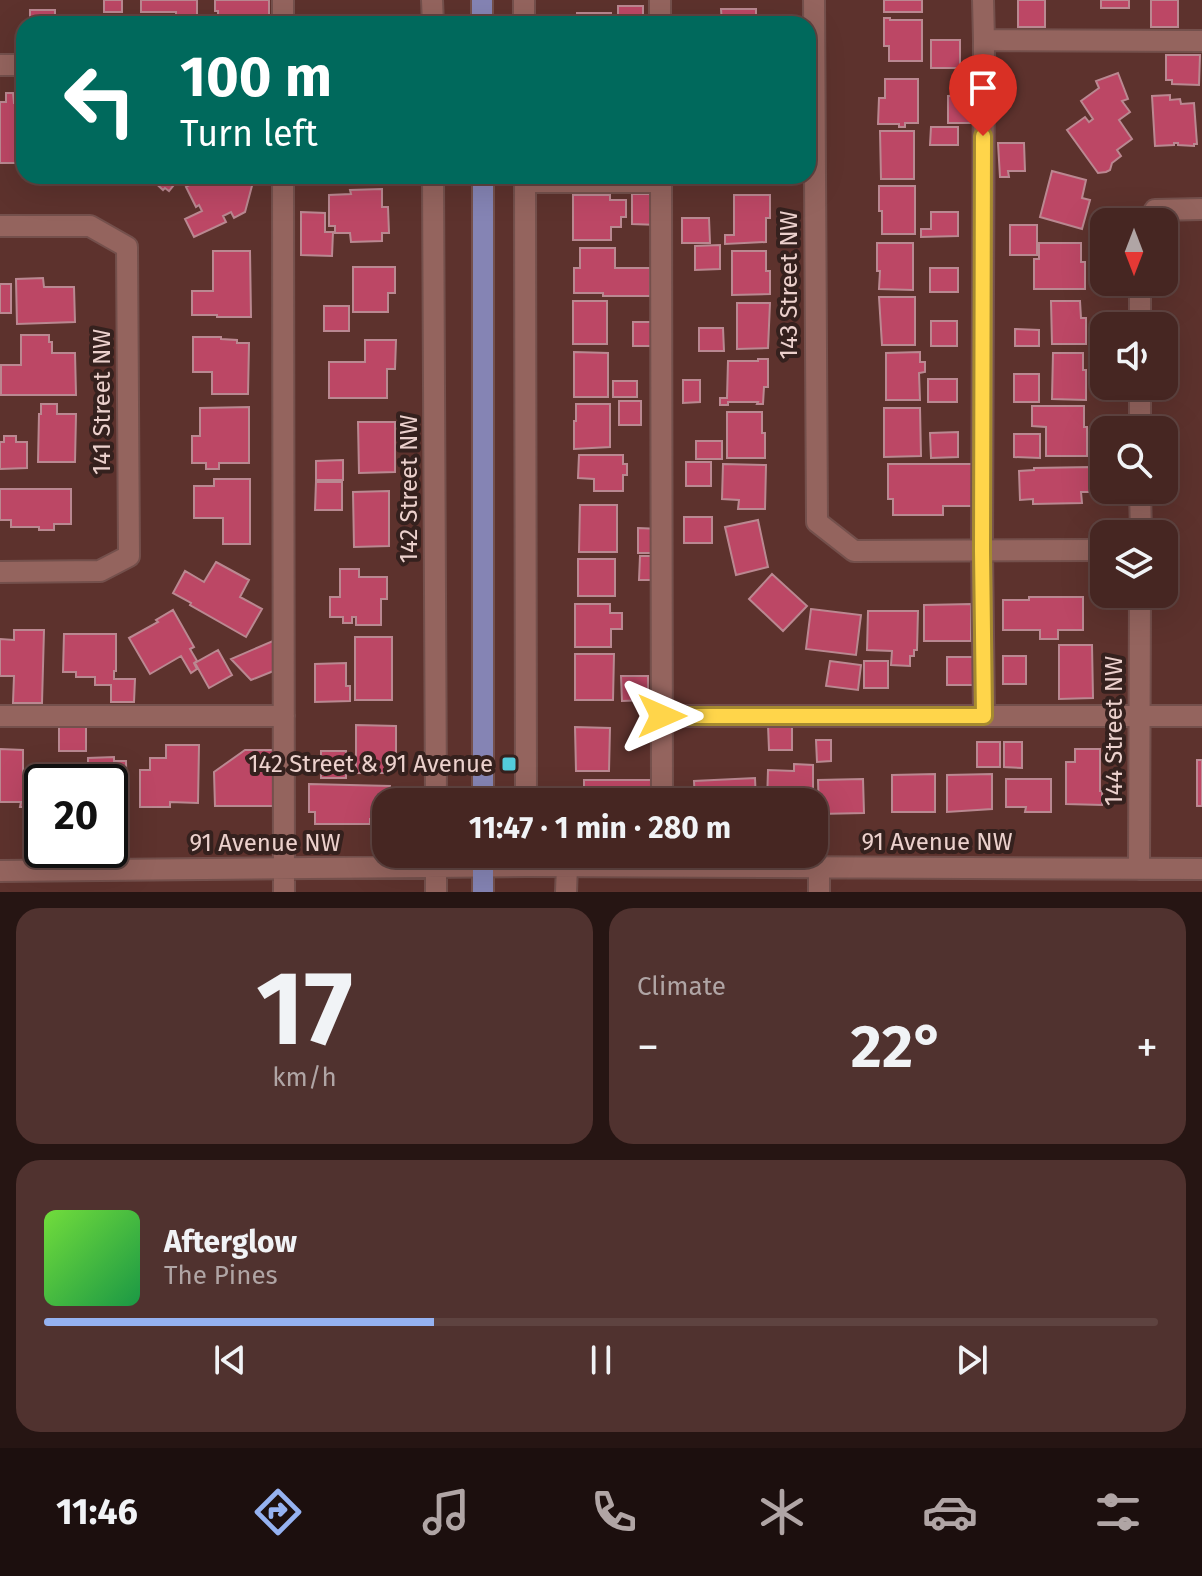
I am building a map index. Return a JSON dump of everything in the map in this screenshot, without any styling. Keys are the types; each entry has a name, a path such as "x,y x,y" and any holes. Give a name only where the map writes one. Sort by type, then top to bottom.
{"main road":[{"path":"483,184 483,788"},
{"path":"483,868 483,892"}],"street":[{"path":"983,0 984,716"},
{"path":"984,40 1202,41"},
{"path":"283,184 284,892"},
{"name":"142 Street NW","path":"433,184 436,788"},
{"path":"525,184 526,788"},
{"path":"661,184 662,788"},
{"name":"143 Street NW","path":"815,184 817,522 854,551 982,551"},
{"path":"1178,210 1202,209"},
{"name":"141 Street NW","path":"0,226 90,226 127,247 129,556 100,571 0,572"},
{"path":"982,551 1090,550"},
{"name":"144 Street NW","path":"1139,869 1140,608"},
{"path":"0,716 284,716"},
{"path":"662,716 1202,716"},
{"name":"91 Avenue NW","path":"0,871 284,869 372,864"},
{"name":"91 Avenue NW","path":"828,867 1202,869"},
{"path":"436,868 436,892"},
{"path":"566,892 567,868"},
{"path":"819,868 819,892"}],"building":[{"path":"104,0 122,0 122,12 104,12"},
{"path":"141,0 197,0 197,16 176,16 176,12 141,12"},
{"path":"215,0 269,0 269,16 218,16 218,11 215,11"},
{"path":"884,0 922,0 922,12 884,12"},
{"path":"1018,0 1045,0 1045,27 1018,27"},
{"path":"1101,0 1129,0 1129,8 1101,8"},
{"path":"1151,0 1178,0 1178,27 1151,27"},
{"path":"618,6 643,6 643,16 618,16"},
{"path":"721,9 756,9 756,16 721,16"},
{"path":"30,10 55,10 55,16 30,16"},
{"path":"577,13 611,13 611,16 577,16"},
{"path":"884,18 922,20 922,61 889,61 889,46 884,46"},
{"path":"931,40 960,40 960,68 931,68"},
{"path":"1166,55 1200,55 1199,85 1172,84 1172,80 1166,80"},
{"path":"1118,73 1128,99 1122,101 1130,112 1119,120 1132,139 1117,150 1121,156 1112,163 1110,170 1098,173 1067,130 1085,117 1089,122 1093,119 1081,101 1099,88 1096,81"},
{"path":"885,79 918,79 918,123 905,123 905,127 878,124 879,98 885,98"},
{"path":"6,93 13,93 16,103 16,163 0,163 0,102 6,102"},
{"path":"975,95 975,123 948,123 948,96"},
{"path":"1170,95 1170,100 1180,99 1181,104 1194,103 1197,144 1194,146 1174,143 1155,146 1152,96"},
{"path":"931,127 958,127 958,145 930,145"},
{"path":"880,131 914,131 914,179 881,179"},
{"path":"998,143 1024,143 1025,171 1008,171 1009,177 1000,177"},
{"path":"1052,171 1086,180 1082,198 1090,200 1082,229 1040,217"},
{"path":"157,184 175,184 169,191"},
{"path":"191,184 252,184 245,212 234,218 231,212 223,216 226,222 194,237 185,219 202,211 199,205 196,207 186,187"},
{"path":"879,186 915,186 915,234 882,234"},
{"path":"382,189 382,207 388,207 389,233 382,233 382,241 351,242 350,233 335,233 335,226 329,226 329,195 351,194 350,190"},
{"path":"632,194 651,194 659,225 632,224"},
{"path":"573,195 610,195 610,200 626,200 626,217 621,217 621,227 611,227 611,240 573,240"},
{"path":"734,195 770,195 766,242 725,244 725,235 734,235"},
{"path":"301,212 325,213 325,232 333,232 332,256 301,255"},
{"path":"931,212 958,212 958,236 921,237 921,229 931,229"},
{"path":"682,218 709,218 710,243 682,243"},
{"path":"1010,225 1037,225 1037,255 1010,255"},
{"path":"877,243 913,243 913,290 879,289"},
{"path":"1039,243 1081,243 1085,289 1034,289 1034,259 1039,259"},
{"path":"720,245 720,269 695,270 695,246"},
{"path":"580,248 615,248 615,268 650,268 650,296 574,293 574,268 580,268"},
{"path":"213,251 250,251 251,317 192,315 192,291 213,291"},
{"path":"732,251 766,251 770,294 732,295"},
{"path":"353,267 395,267 395,293 388,293 388,312 353,312"},
{"path":"930,268 958,268 958,292 930,292"},
{"path":"43,278 44,287 74,287 75,322 17,324 16,279"},
{"path":"0,284 11,284 11,313 0,313"},
{"path":"879,297 915,297 915,345 882,345"},
{"path":"573,301 607,301 607,344 573,344"},
{"path":"1051,301 1080,301 1081,318 1086,318 1086,344 1052,344"},
{"path":"737,303 770,303 768,348 737,349"},
{"path":"324,306 349,306 349,331 324,331"},
{"path":"931,321 957,321 957,346 931,346"},
{"path":"633,322 661,322 661,346 633,346"},
{"path":"699,328 723,328 724,351 699,351"},
{"path":"1015,329 1039,330 1039,346 1015,346"},
{"path":"21,335 49,335 52,353 75,353 76,395 1,395 1,365 21,365"},
{"path":"193,337 221,337 237,340 237,343 249,343 248,394 212,394 212,372 193,372"},
{"path":"365,340 396,340 395,369 387,369 387,398 329,398 329,362 365,362"},
{"path":"574,352 608,353 608,397 574,397"},
{"path":"920,352 920,362 925,362 925,372 919,373 920,400 886,400 886,353"},
{"path":"1053,353 1083,353 1086,400 1052,399"},
{"path":"768,359 768,387 764,387 763,404 728,402 728,405 720,405 720,398 727,398 728,361"},
{"path":"1014,374 1039,374 1039,402 1014,402"},
{"path":"928,379 957,379 957,402 928,402"},
{"path":"683,380 700,380 700,402 683,403"},
{"path":"613,381 637,381 637,397 613,397"},
{"path":"619,401 641,401 641,425 619,425"},
{"path":"41,404 57,404 57,414 76,414 75,462 38,462"},
{"path":"576,404 610,404 610,447 574,449"},
{"path":"1032,406 1084,406 1087,456 1046,456 1046,427 1032,426"},
{"path":"249,407 249,463 219,463 219,469 206,469 206,463 192,463 192,436 200,436 200,408"},
{"path":"884,408 920,408 921,456 884,457"},
{"path":"727,412 762,412 765,458 727,458"},
{"path":"358,422 395,422 395,472 359,473"},
{"path":"958,432 958,457 931,458 930,433"},
{"path":"1014,434 1040,434 1040,458 1014,457"},
{"path":"4,436 16,436 16,442 27,442 27,468 0,469 0,442 4,442"},
{"path":"696,441 722,441 722,459 696,459"},
{"path":"579,455 623,455 627,475 623,475 623,491 594,491 594,479 578,478"},
{"path":"343,460 343,480 316,480 316,461"},
{"path":"686,462 711,462 711,486 686,486"},
{"path":"723,464 766,465 765,509 738,509 739,500 722,499"},
{"path":"888,464 974,464 974,506 943,506 943,515 893,515 893,499 888,499"},
{"path":"1090,467 1090,492 1081,492 1082,503 1033,504 1033,499 1020,500 1019,471"},
{"path":"214,479 250,479 250,544 223,544 223,518 194,518 194,486 214,486"},
{"path":"316,482 342,482 342,510 315,510"},
{"path":"0,489 71,489 71,524 54,524 54,530 11,527 11,520 0,520"},
{"path":"389,491 389,546 354,547 353,492"},
{"path":"580,505 617,505 617,552 579,552"},
{"path":"684,517 712,517 712,543 684,543"},
{"path":"758,520 768,567 736,575 725,527"},
{"path":"638,528 660,529 660,553 638,553"},
{"path":"640,556 659,556 659,580 639,580"},
{"path":"578,559 615,559 615,596 578,596"},
{"path":"216,562 249,580 240,597 262,609 246,637 173,593 185,571 204,582"},
{"path":"340,569 359,569 359,577 387,577 387,599 381,599 381,625 356,625 356,617 352,617 352,623 343,623 343,617 330,617 330,597 340,597"},
{"path":"772,574 807,606 783,631 749,599"},
{"path":"1029,597 1083,597 1083,630 1058,630 1058,639 1040,639 1040,630 1003,630 1003,600 1029,600"},
{"path":"575,604 610,604 610,613 622,613 622,629 611,629 611,647 575,647"},
{"path":"971,604 971,641 924,641 924,605"},
{"path":"811,609 861,615 856,655 806,649"},
{"path":"173,610 194,647 190,649 197,661 194,663 197,669 191,673 181,656 150,674 129,638"},
{"path":"868,611 918,611 917,650 914,650 914,656 910,656 910,666 891,665 892,651 867,650"},
{"path":"14,630 44,630 42,703 13,703 14,676 0,676 0,639 14,640"},
{"path":"64,634 116,634 114,679 135,679 134,702 111,702 111,685 95,685 95,677 76,677 76,672 63,672"},
{"path":"355,637 392,637 392,700 355,700"},
{"path":"280,638 281,668 251,680 231,659"},
{"path":"1059,645 1092,645 1093,698 1059,699"},
{"path":"218,650 232,675 209,688 195,663"},
{"path":"575,654 614,654 613,700 575,700"},
{"path":"1003,656 1026,656 1026,684 1003,684"},
{"path":"947,657 977,657 977,685 947,685"},
{"path":"830,661 861,665 858,690 826,686"},
{"path":"864,661 888,661 888,688 864,688"},
{"path":"346,663 346,686 350,686 350,701 315,702 315,664"},
{"path":"621,676 648,676 648,700 622,701"},
{"path":"792,724 792,750 769,750 768,725"},
{"path":"356,725 396,726 396,754 391,754 391,773 356,773"},
{"path":"59,726 86,727 86,751 59,751"},
{"path":"575,727 610,728 609,771 576,771"},
{"path":"816,740 831,740 831,761 817,762"},
{"path":"977,742 1000,742 1000,767 977,767"},
{"path":"1004,742 1022,742 1022,768 1004,767"},
{"path":"166,745 199,745 198,803 170,802 170,807 140,807 140,770 150,770 150,758 166,758"},
{"path":"0,749 23,750 24,807 20,807 21,802 0,802"},
{"path":"1075,749 1100,749 1102,805 1066,804 1066,762 1075,762"},
{"path":"245,750 273,750 273,796 282,796 282,803 273,803 273,806 215,806 214,772"},
{"path":"321,751 346,751 346,778 321,778"},
{"path":"114,757 114,761 126,761 126,764 64,764 88,763 88,758"},
{"path":"1197,760 1202,760 1202,806 1197,806"},
{"path":"794,764 813,765 813,788 767,788 768,770 794,771"},
{"path":"935,774 935,812 892,812 892,775"},
{"path":"992,774 992,809 947,812 947,775"},
{"path":"755,778 755,788 694,788 694,781"},
{"path":"863,779 864,813 828,814 828,788 818,788 818,780"},
{"path":"1006,779 1051,779 1051,812 1025,812 1026,807 1006,807"},
{"path":"584,780 662,780 662,788 584,788"},
{"path":"309,784 390,786 372,788 370,824 315,824 315,812 309,812"}],"place":[{"name":"142 Street & 91 Avenue","path":"509,764"}],"route":[{"path":"662,716 984,716 983,136"}]}
